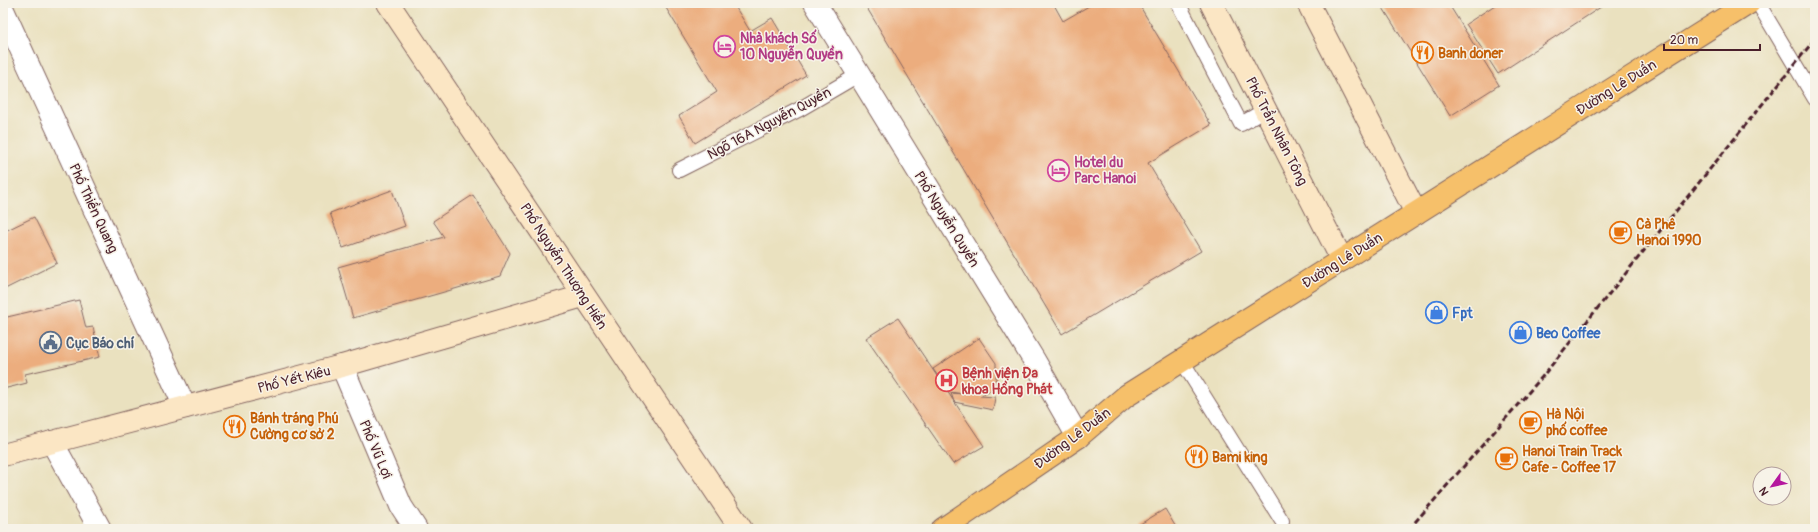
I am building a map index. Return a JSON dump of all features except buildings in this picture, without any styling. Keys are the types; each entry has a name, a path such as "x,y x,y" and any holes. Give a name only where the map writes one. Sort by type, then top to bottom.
{"main road":[{"name":"Đường Lê Duẩn","path":"943,529 1078,437 1126,396 1749,3"}],"street":[{"name":"Phố Nguyễn Thượng Hiền","path":"388,3 583,296 741,529"},
{"name":"Phố Nguyễn Quyền","path":"816,3 858,75 1034,360 1078,437"},
{"name":"Phố Trần Nhân Tông","path":"1212,3 1267,109 1342,260"},
{"path":"1308,3 1416,213"},
{"name":"Phố Thiền Quang","path":"3,10 185,407"},
{"name":"Phố Yết Kiêu","path":"3,454 342,366 583,296"},
{"name":"Phố Vũ Lợi","path":"342,366 401,506 416,529"},
{"path":"52,442 100,529"}],"lane":[{"path":"1178,3 1241,124 1267,109"},
{"path":"1758,3 1815,99"},
{"name":"Ngõ 16A Nguyễn Quyền","path":"679,170 800,109 858,75"},
{"path":"1182,361 1282,521"}],"railway":[{"path":"1409,529 1542,377 1815,39"}],"place":[{"name":"Nhà khách Số 10 Nguyễn Quyền","path":"724,46"},
{"name":"Banh doner","path":"1423,53"},
{"name":"Hotel du Parc Hanoi","path":"1058,170"},
{"name":"Cà Phê Hanoi 1990","path":"1621,232"},
{"name":"Fpt","path":"1436,313"},
{"name":"Beo Coffee","path":"1520,333"},
{"name":"Cục Báo chí","path":"50,343"},
{"name":"Bệnh viện Đa khoa Hồng Phát","path":"946,381"},
{"name":"Hà Nội phố coffee","path":"1530,422"},
{"name":"Bánh tráng Phú Cường cơ sở 2","path":"235,426"},
{"name":"Bami king","path":"1196,457"},
{"name":"Hanoi Train Track Cafe - Coffee 17","path":"1507,459"}]}
